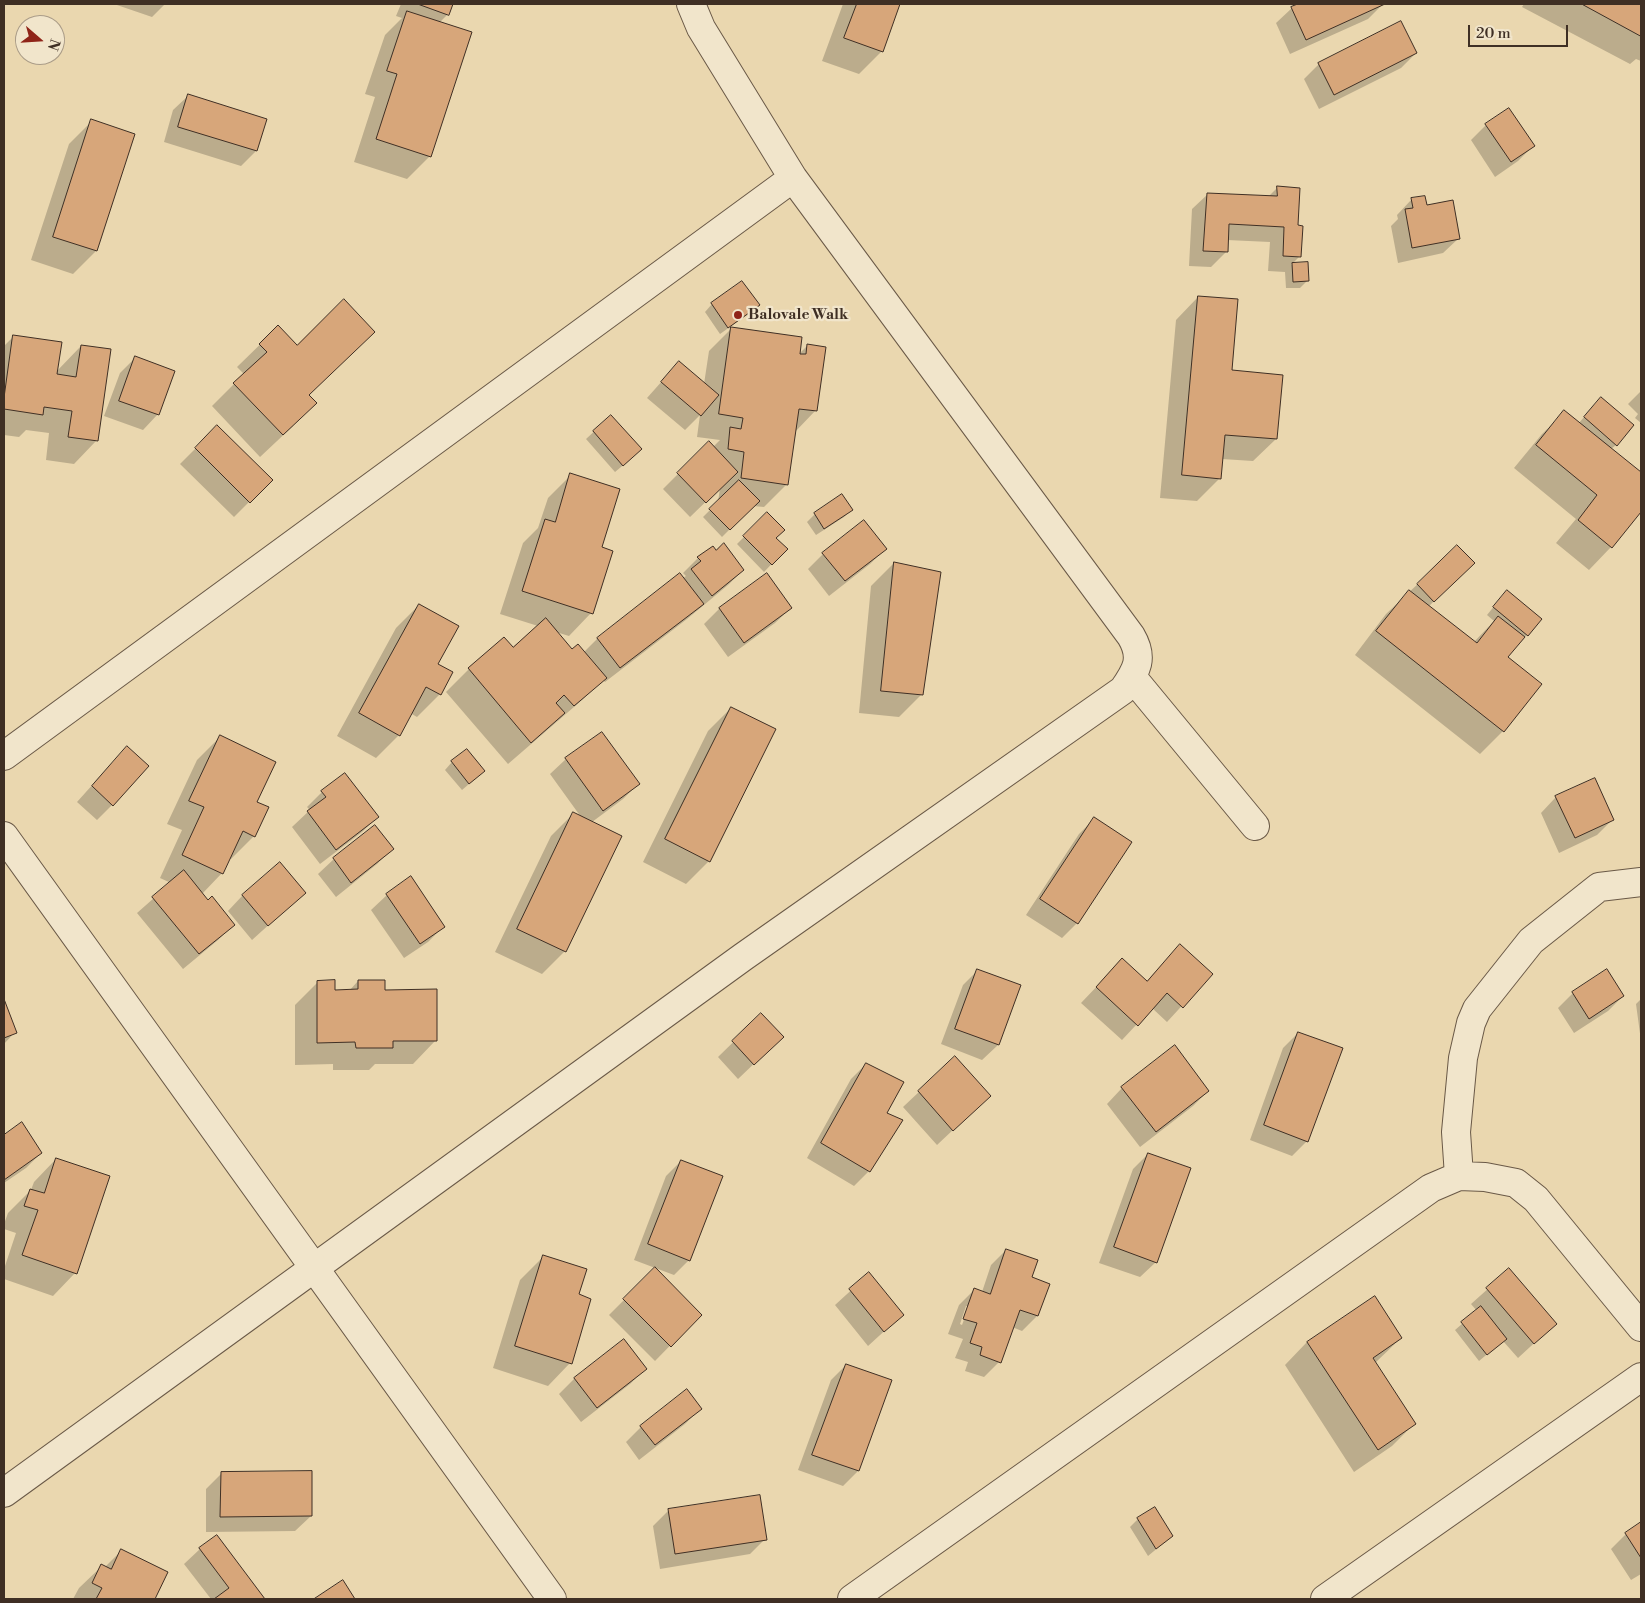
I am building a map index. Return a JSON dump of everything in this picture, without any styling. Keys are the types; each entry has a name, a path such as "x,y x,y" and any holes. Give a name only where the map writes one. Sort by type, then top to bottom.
{"street":[{"path":"4,1492 751,951 1123,690 1132,677 1137,663 1138,648 1131,636 793,178 701,28 691,4"},
{"path":"4,756 793,178"},
{"path":"1132,677 1255,826"},
{"path":"4,836 552,1599"},
{"path":"1459,1176 1456,1132 1463,1058 1471,1023 1477,1010 1531,941 1599,887 1641,882"},
{"path":"852,1599 1431,1188 1459,1176 1485,1177 1516,1183 1536,1199 1641,1327"},
{"path":"1325,1599 1641,1377"}],"building":[{"path":"418,4 453,4 449,15"},
{"path":"857,4 900,4 883,52 844,38"},
{"path":"1298,4 1385,4 1306,40 1291,7"},
{"path":"1582,4 1641,4 1641,36"},
{"path":"407,11 472,32 431,157 376,139 397,74 387,71"},
{"path":"1401,21 1417,53 1334,95 1318,63"},
{"path":"188,94 267,119 257,151 178,127"},
{"path":"1509,108 1535,146 1511,162 1485,124"},
{"path":"91,119 135,134 97,251 53,237"},
{"path":"1277,186 1300,188 1298,225 1303,226 1301,257 1283,256 1284,227 1229,224 1228,252 1203,251 1207,193 1277,196"},
{"path":"1425,196 1427,205 1453,200 1460,239 1412,248 1405,209 1413,208 1411,198"},
{"path":"1308,262 1309,281 1293,282 1292,263"},
{"path":"742,281 760,305 728,328 711,303"},
{"path":"1198,296 1238,299 1232,370 1283,375 1277,439 1225,435 1221,479 1182,475"},
{"path":"344,299 375,332 309,395 317,403 283,435 233,383 267,352 259,344 278,325 297,345"},
{"path":"731,327 802,337 800,354 806,354 807,344 826,347 817,411 799,409 788,485 741,478 744,452 728,449 730,427 741,429 743,418 719,414"},
{"path":"13,335 62,342 57,374 76,377 81,345 111,349 98,441 68,437 72,411 44,407 43,415 4,409"},
{"path":"135,356 175,371 159,415 119,401"},
{"path":"679,361 719,395 701,416 661,382"},
{"path":"1601,397 1634,425 1617,446 1584,417"},
{"path":"1564,410 1641,472 1641,512 1612,548 1578,520 1597,495 1536,445"},
{"path":"611,415 642,449 623,466 593,431"},
{"path":"217,425 273,480 250,503 195,448"},
{"path":"709,441 738,472 706,503 677,473"},
{"path":"570,473 620,489 602,547 613,551 593,614 522,591 545,519 555,522"},
{"path":"739,480 760,501 730,530 709,509"},
{"path":"842,494 853,510 824,529 814,513"},
{"path":"767,512 785,530 776,538 788,549 772,565 743,536"},
{"path":"864,520 887,549 845,581 822,553"},
{"path":"724,543 744,570 712,596 691,569 701,561 697,557 713,546 716,550"},
{"path":"1457,545 1475,563 1434,602 1417,584"},
{"path":"894,562 941,572 923,695 881,691"},
{"path":"680,573 704,604 620,668 597,638"},
{"path":"767,573 792,608 744,643 719,608"},
{"path":"1409,590 1477,643 1498,616 1525,637 1508,657 1542,684 1504,732 1376,631"},
{"path":"1507,590 1542,619 1528,636 1493,607"},
{"path":"419,604 459,626 438,664 453,672 441,695 426,687 400,736 359,713"},
{"path":"546,618 572,649 578,644 607,678 574,706 564,695 556,703 565,713 531,743 468,668 504,637 513,647"},
{"path":"731,707 776,729 710,862 665,839"},
{"path":"602,732 640,784 603,811 565,758"},
{"path":"220,735 276,762 257,802 269,807 255,837 243,831 223,874 182,855 204,807 189,801"},
{"path":"127,746 149,766 113,806 92,786"},
{"path":"467,749 485,771 469,784 451,761"},
{"path":"345,773 379,817 336,850 307,811 326,797 321,791"},
{"path":"1595,778 1614,820 1575,838 1555,796"},
{"path":"573,812 622,836 566,952 517,929"},
{"path":"1094,817 1132,842 1078,924 1040,899"},
{"path":"375,825 394,849 351,883 333,858"},
{"path":"280,862 306,893 268,926 242,895"},
{"path":"184,870 208,900 212,896 235,925 199,954 152,897"},
{"path":"411,876 445,927 420,944 386,894"},
{"path":"1180,944 1213,974 1183,1008 1167,993 1138,1026 1096,987 1122,958 1147,981"},
{"path":"977,969 1021,985 999,1045 955,1029"},
{"path":"1607,969 1624,996 1589,1019 1572,992"},
{"path":"335,980 335,990 358,989 358,980 385,980 385,990 437,989 437,1041 393,1041 393,1048 356,1048 355,1042 317,1043 317,981"},
{"path":"4,999 17,1033 4,1038"},
{"path":"761,1013 784,1037 754,1065 732,1041"},
{"path":"1298,1032 1343,1048 1308,1142 1264,1125"},
{"path":"1175,1045 1209,1091 1156,1132 1121,1087"},
{"path":"955,1056 991,1096 953,1131 918,1091"},
{"path":"866,1063 904,1082 887,1113 903,1120 870,1172 821,1143"},
{"path":"22,1122 42,1153 4,1180 4,1135"},
{"path":"1148,1153 1191,1168 1157,1263 1114,1247"},
{"path":"56,1158 110,1176 77,1274 22,1255 38,1210 24,1206 30,1189 44,1193"},
{"path":"681,1160 723,1176 690,1261 648,1244"},
{"path":"1006,1249 1038,1260 1032,1277 1050,1284 1038,1316 1020,1310 1001,1363 980,1355 982,1347 970,1343 977,1323 963,1319 974,1288 990,1294"},
{"path":"543,1255 587,1269 579,1294 591,1299 572,1364 515,1346"},
{"path":"655,1267 702,1315 671,1347 623,1299"},
{"path":"1509,1268 1557,1324 1534,1344 1486,1288"},
{"path":"869,1272 904,1315 884,1332 849,1289"},
{"path":"1375,1296 1402,1338 1373,1358 1416,1424 1378,1450 1307,1342"},
{"path":"1481,1306 1507,1339 1487,1355 1461,1322"},
{"path":"624,1339 647,1369 597,1408 574,1378"},
{"path":"846,1364 892,1380 859,1471 812,1455"},
{"path":"687,1389 702,1409 655,1445 640,1426"},
{"path":"312,1471 312,1516 220,1517 221,1472"},
{"path":"760,1495 767,1540 675,1554 668,1509"},
{"path":"1155,1507 1173,1536 1156,1549 1137,1518"},
{"path":"1641,1522 1641,1558 1625,1533"},
{"path":"217,1535 265,1599 214,1599 229,1588 199,1548"},
{"path":"121,1549 168,1572 155,1599 96,1599 102,1588 92,1583 101,1564 111,1569"},
{"path":"343,1580 355,1599 314,1599"}],"place":[{"name":"Balovale Walk","path":"738,315"}]}
